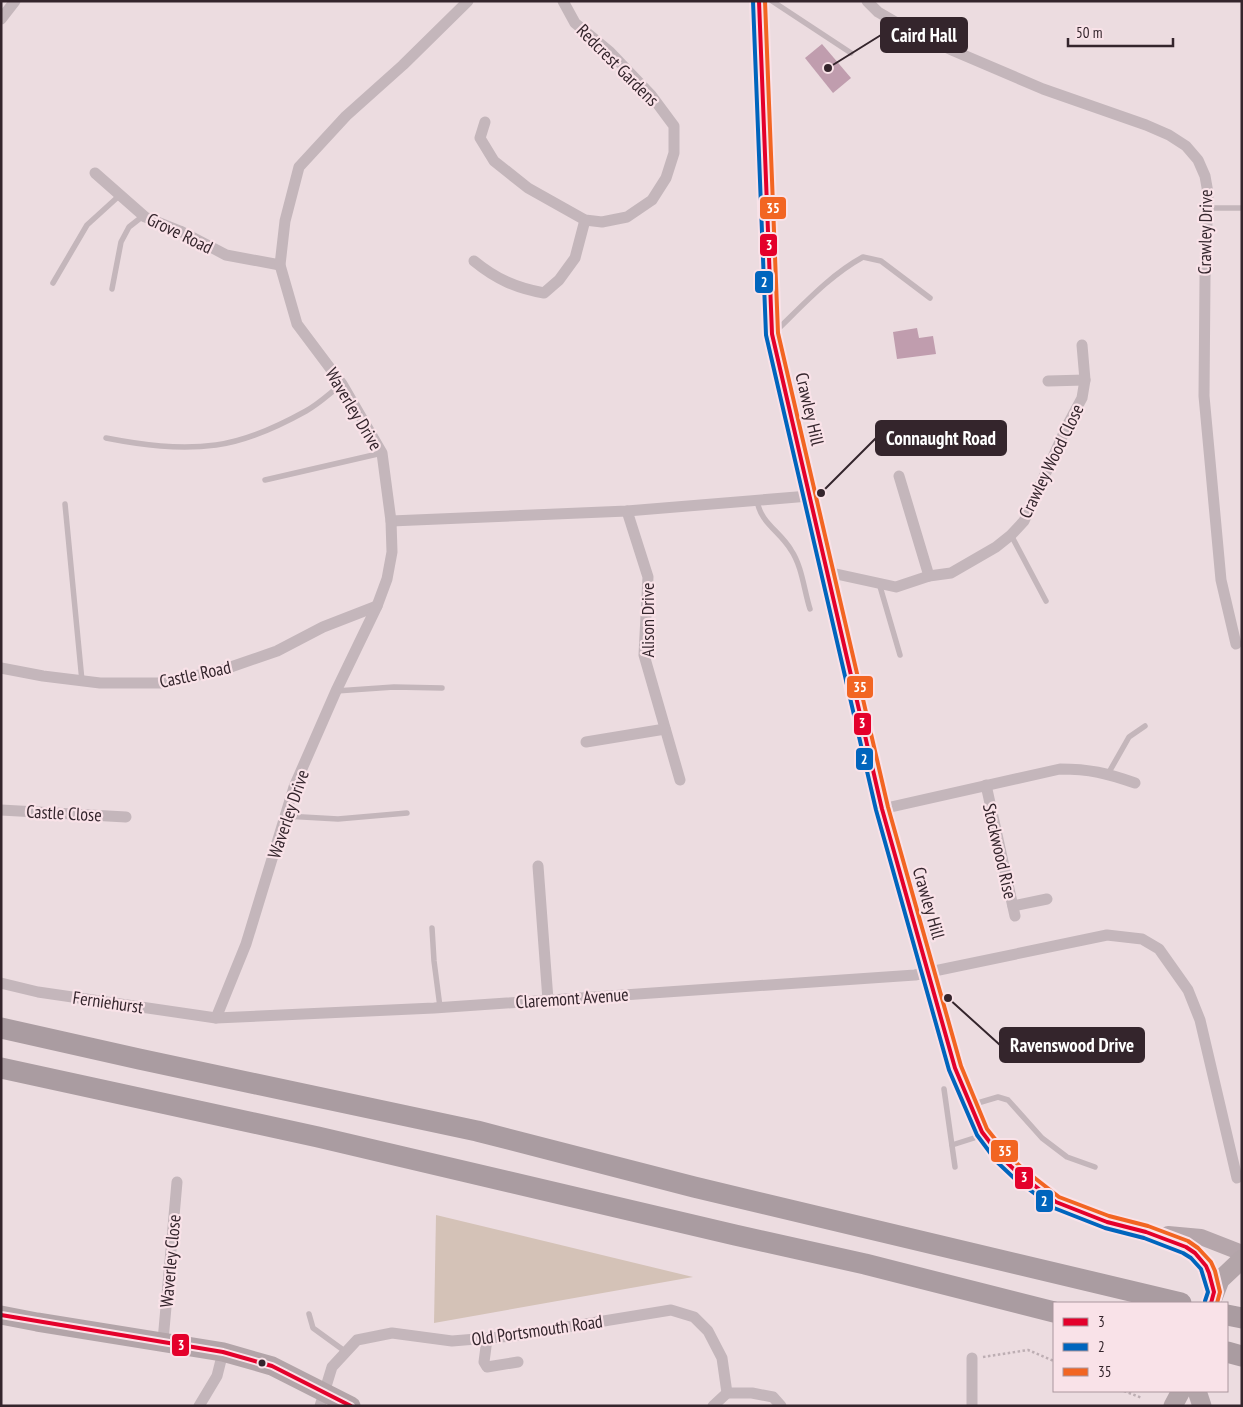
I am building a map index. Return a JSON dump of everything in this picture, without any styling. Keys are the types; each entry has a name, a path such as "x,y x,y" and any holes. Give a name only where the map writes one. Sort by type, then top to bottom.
{"highway":[{"path":"1,1028 477,1131 694,1187 1177,1302"},
{"path":"1,1068 318,1137 725,1233 866,1264 1053,1312"},
{"path":"1228,1315 1242,1318"},
{"path":"1228,1352 1242,1356"}],"main road":[{"path":"1214,1290 1220,1280 1242,1259"},
{"path":"1,1315 223,1352 272,1366 322,1399 351,1406"},
{"path":"1172,1406 1180,1392"},
{"path":"1197,1392 1202,1406"}],"street":[{"path":"1,19 15,1"},
{"name":"Waverley Drive","path":"216,1018 246,944 294,787 336,691 377,606 387,578 392,552 391,521 382,453 342,384 296,324 280,265 285,221 299,167 346,116 403,66 468,1"},
{"name":"Redcrest Gardens","path":"486,122 480,138 494,161 528,188 585,220 602,222 627,217 652,200 666,178 674,153 674,126 651,95 610,52 575,23 564,1"},
{"name":"Crawley Hill","path":"759,1 772,334 882,809 955,1068 982,1132 1002,1158 1056,1202 1107,1222 1146,1232 1186,1247 1195,1253 1206,1266 1214,1290"},
{"name":"Crawley Drive","path":"867,1 878,12 893,21 954,51 1043,89 1146,124 1169,135 1186,146 1198,160 1205,176 1208,193 1204,396 1221,580 1236,644"},
{"name":"Grove Road","path":"95,173 143,216 180,231 226,256 280,265"},
{"path":"474,261 505,282 522,289 544,293 559,280 574,258 585,220"},
{"name":"Crawley Wood Close","path":"827,572 896,587 929,576 951,573 996,547 1011,535 1024,521 1082,398 1085,380 1082,345"},
{"name":"Crawley Wood Close","path":"1048,380 1085,380"},
{"path":"899,476 929,576"},
{"path":"391,521 627,511 809,496"},
{"name":"Alison Drive","path":"627,511 648,577 644,655 680,780"},
{"name":"Castle Road","path":"1,668 82,681 163,683 224,669 277,651 323,627 377,606"},
{"path":"586,742 665,729"},
{"name":"Stockwood Rise","path":"882,809 1060,769 1084,769 1108,774 1135,783"},
{"name":"Stockwood Rise","path":"986,786 1014,911 1047,899"},
{"name":"Castle Close","path":"1,810 126,817"},
{"path":"538,866 548,1000"},
{"name":"Claremont Avenue","path":"216,1018 440,1007 905,976 1107,935 1142,939 1159,949 1188,990 1200,1020 1237,1178"},
{"name":"Ferniehurst","path":"1,983 38,992 216,1018"},
{"name":"Waverley Close","path":"163,1341 177,1182"},
{"name":"Crawley Hill","path":"1146,1232 1201,1238 1242,1253"},
{"name":"Old Portsmouth Road","path":"322,1399 332,1367 357,1340 392,1333 452,1341 487,1339 670,1310 694,1317 708,1331 722,1358 727,1394"},
{"path":"487,1339 484,1362 487,1367 518,1362"},
{"path":"199,1406 217,1376 223,1352"},
{"path":"972,1358 972,1406"},
{"path":"714,1406 727,1394 752,1393 773,1396 780,1406"}],"lane":[{"path":"772,1 851,53"},
{"path":"53,283 87,225 120,194"},
{"path":"1208,208 1242,208"},
{"path":"112,289 121,242 129,227 143,216"},
{"path":"772,334 848,265 864,257 881,261 930,298"},
{"path":"106,438 139,444 173,446 217,445 248,437 307,410 342,384"},
{"path":"265,480 382,453"},
{"path":"757,500 759,513 781,536 792,551 810,609"},
{"path":"65,504 82,681"},
{"path":"1011,535 1046,601"},
{"path":"879,583 900,655"},
{"path":"336,691 394,687 442,688"},
{"path":"1108,774 1129,737 1145,726"},
{"path":"285,816 338,819 407,813"},
{"path":"432,928 440,1007"},
{"path":"944,1089 955,1167"},
{"path":"970,1105 998,1097 1008,1100 1042,1138 1067,1157 1095,1167"},
{"path":"952,1145 974,1138 982,1132"},
{"path":"309,1314 313,1328 346,1352"}],"path":[{"path":"972,1358 1028,1350 1053,1361"},
{"path":"1127,1392 1142,1398"}],"shaded area":[{"path":"436,1215 693,1277 434,1323"}],"building":[{"path":"822,44 851,78 833,93 805,58"},
{"path":"917,328 919,338 933,336 936,354 897,359 893,332"}],"transit line":[{"name":"2","path":"753,1 766,335 876,810 949,1070 977,1135 997,1162 1014,1178 1054,1208 1105,1228 1144,1238 1191,1258 1201,1269 1208,1292 1205,1301"},
{"name":"3","path":"759,1 772,334 882,809 955,1068 982,1132 1002,1158 1018,1173 1056,1202 1107,1222 1146,1232 1186,1247 1195,1253 1206,1266 1209,1273 1214,1292 1211,1302"},
{"name":"35","path":"765,1 778,333 888,807 961,1066 987,1129 1007,1154 1022,1168 1059,1197 1109,1216 1148,1226 1188,1241 1198,1248 1211,1262 1220,1292 1217,1302"},
{"name":"3","path":"1,1315 223,1352 272,1366 351,1406"}],"place":[{"name":"Caird Hall","path":"828,68"},
{"name":"Connaught Road","path":"821,493"},
{"name":"Ravenswood Drive","path":"948,998"}]}
